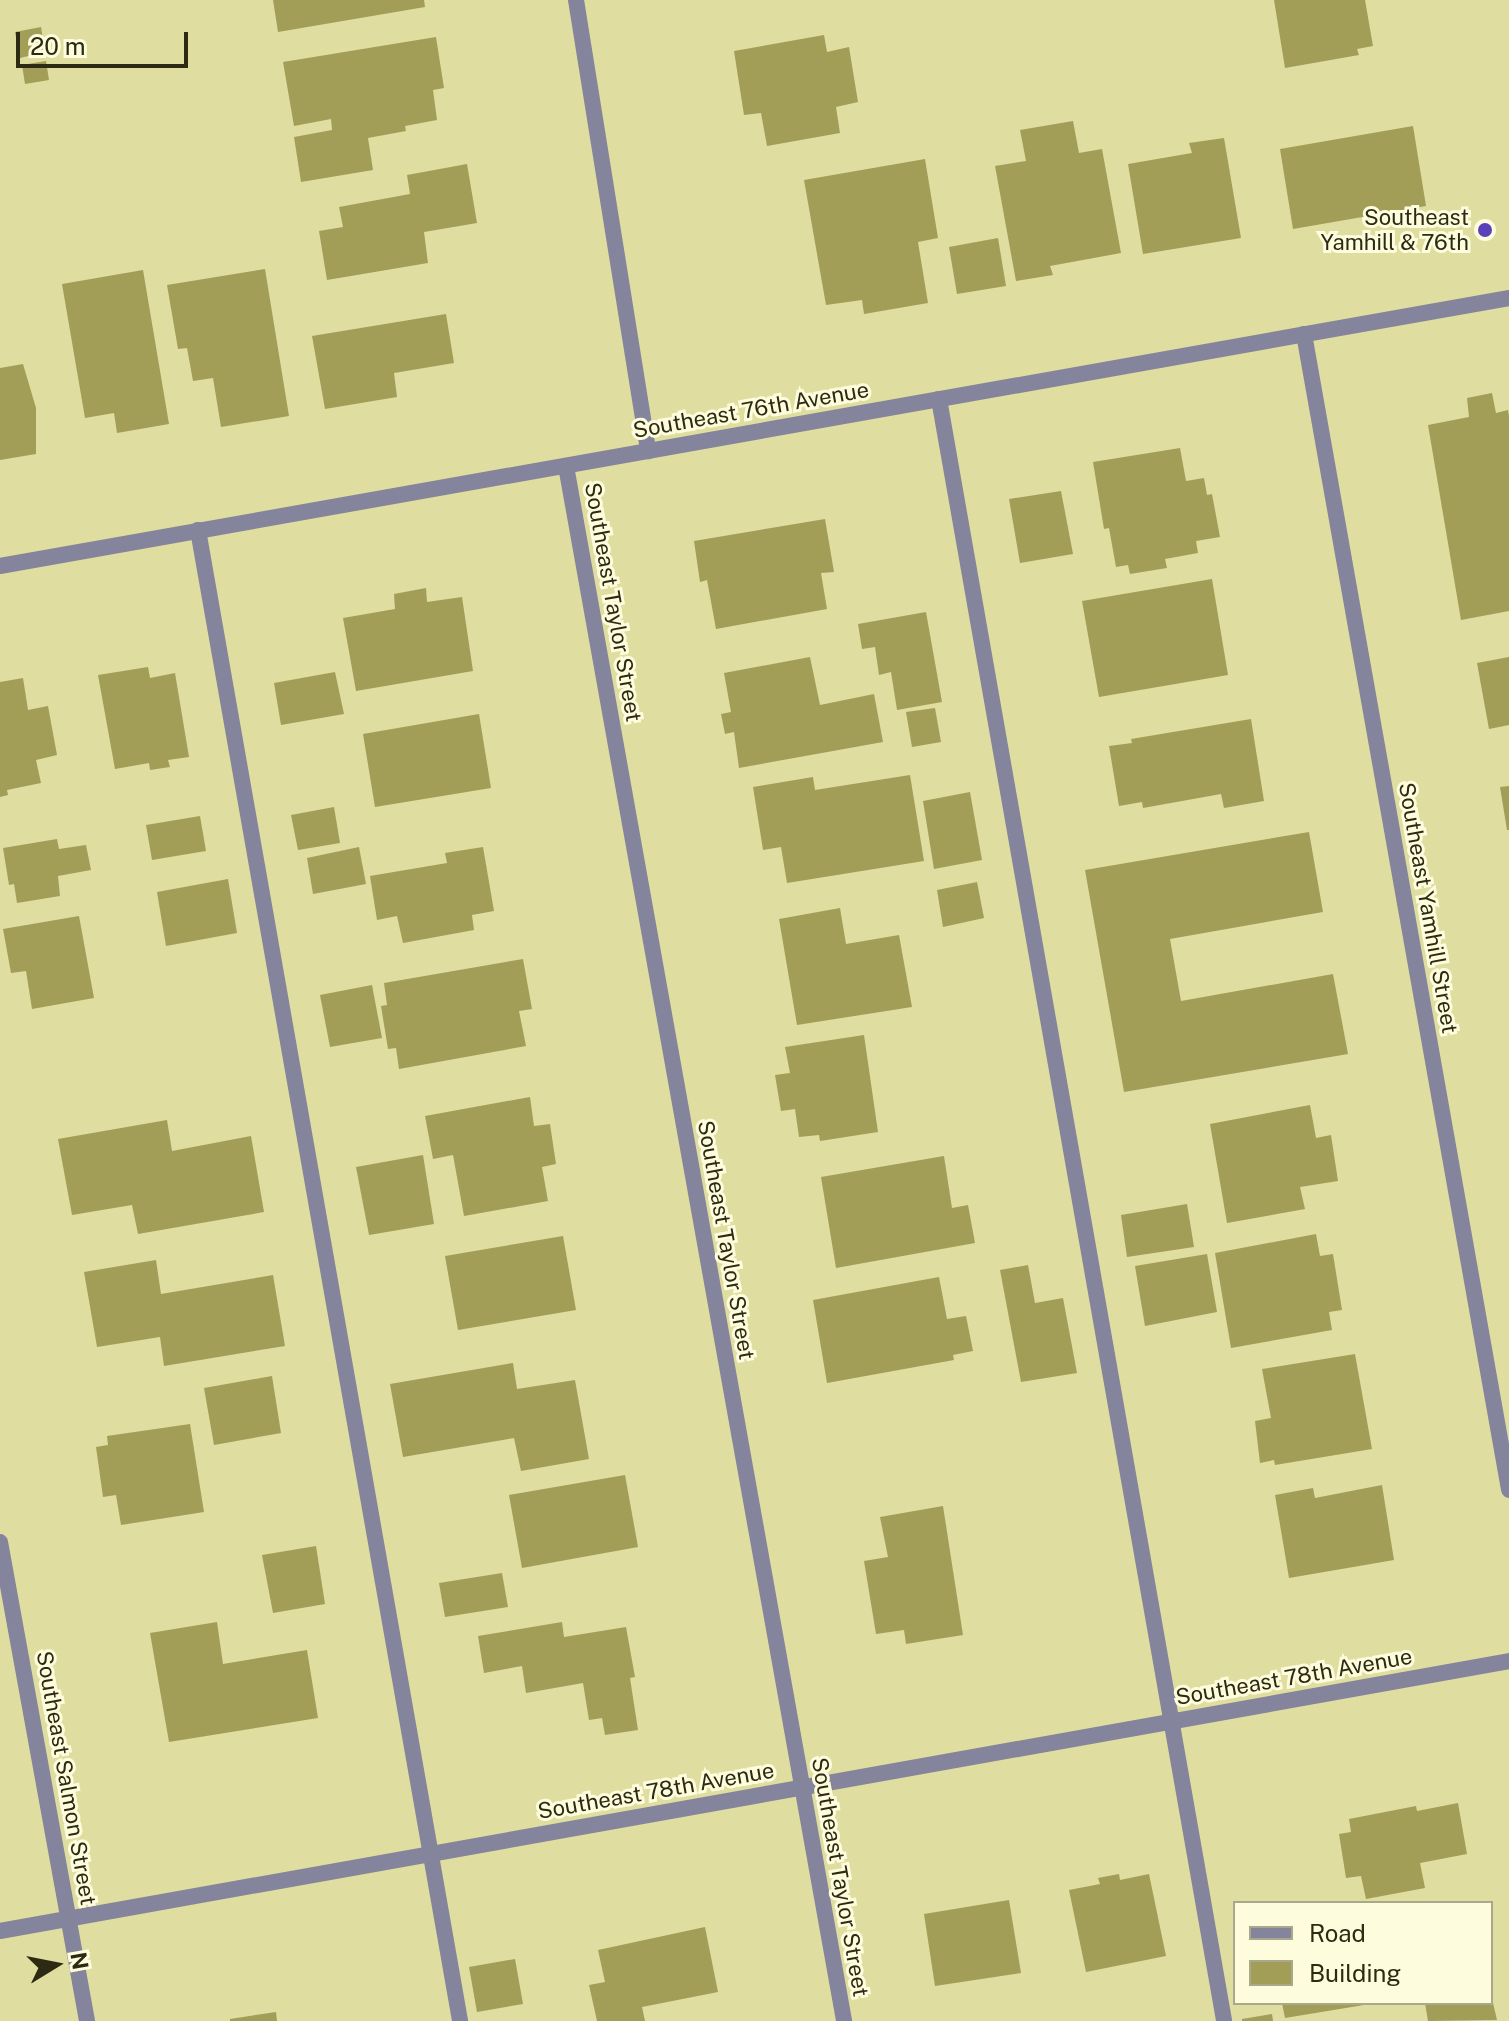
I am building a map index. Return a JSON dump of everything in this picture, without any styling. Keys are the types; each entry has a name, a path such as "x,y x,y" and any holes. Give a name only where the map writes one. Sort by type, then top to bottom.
{"street":[{"path":"576,0 648,451"},
{"name":"Southeast 76th Avenue","path":"0,566 1509,298"},
{"name":"Southeast Yamhill Street","path":"1304,334 1509,1490"},
{"path":"939,399 1224,2021"},
{"name":"Southeast Taylor Street","path":"566,466 844,2021"},
{"path":"198,530 460,2021"},
{"name":"Southeast Salmon Street","path":"0,1542 87,2021"},
{"name":"Southeast 78th Avenue","path":"0,1931 1509,1661"}],"building":[{"path":"273,0 424,0 425,7 278,32"},
{"path":"1274,0 1365,0 1373,46 1357,49 1359,55 1285,68"},
{"path":"41,27 45,52 20,58 15,32"},
{"path":"824,35 827,52 849,47 858,102 836,107 840,133 767,146 761,113 744,115 734,51"},
{"path":"436,37 444,88 433,90 437,120 405,126 406,131 368,138 373,170 301,182 294,137 332,130 331,119 294,126 283,62"},
{"path":"46,61 49,80 25,84 22,65"},
{"path":"1073,121 1079,153 1102,149 1121,253 1050,266 1053,275 1016,281 995,166 1026,161 1020,130"},
{"path":"1413,126 1426,206 1293,229 1280,149"},
{"path":"1224,138 1241,238 1143,254 1128,164 1192,153 1189,143"},
{"path":"925,159 938,238 918,242 928,303 864,314 862,300 826,305 804,180"},
{"path":"467,164 477,223 424,232 428,263 327,280 319,231 343,227 339,207 410,194 407,175"},
{"path":"998,238 1006,286 957,294 949,247"},
{"path":"265,269 289,416 221,427 213,378 193,381 187,348 178,349 167,285"},
{"path":"143,270 169,424 117,433 114,413 85,418 62,284"},
{"path":"446,314 454,363 394,373 397,397 325,409 312,336"},
{"path":"23,364 36,408 36,454 0,460 0,368"},
{"path":"1492,393 1496,413 1508,410 1509,416 1509,611 1461,620 1428,425 1469,417 1467,398"},
{"path":"1180,448 1186,481 1204,478 1207,495 1212,494 1220,537 1196,541 1198,553 1165,559 1167,568 1130,574 1128,565 1116,567 1109,528 1104,529 1093,462"},
{"path":"1061,491 1073,554 1020,563 1009,499"},
{"path":"825,519 834,572 821,573 827,609 716,629 707,580 700,582 694,541"},
{"path":"1212,579 1228,675 1099,697 1082,601"},
{"path":"426,588 427,602 462,597 473,671 356,691 343,618 395,609 394,594"},
{"path":"926,612 942,702 897,710 891,672 879,675 875,647 862,649 858,624"},
{"path":"810,657 820,705 874,694 883,742 739,768 734,732 725,734 721,714 731,712 724,673"},
{"path":"1509,657 1509,725 1489,729 1477,663"},
{"path":"148,667 150,678 175,673 189,757 168,760 170,767 150,770 149,763 115,769 98,675"},
{"path":"335,672 344,714 281,725 274,683"},
{"path":"23,678 28,710 48,706 57,755 36,760 41,783 7,790 8,795 0,797 0,682"},
{"path":"935,708 941,742 912,747 906,712"},
{"path":"479,714 491,788 375,807 363,734"},
{"path":"1251,719 1264,801 1224,808 1221,794 1143,808 1142,802 1119,806 1109,746 1132,743 1131,739"},
{"path":"910,775 924,861 787,883 781,847 763,850 753,787 813,777 815,790"},
{"path":"1509,786 1509,830 1507,830 1500,787"},
{"path":"970,792 982,860 934,869 923,801"},
{"path":"334,807 340,843 298,850 291,815"},
{"path":"200,816 206,851 152,860 146,825"},
{"path":"1309,832 1323,912 1170,939 1181,1001 1333,974 1348,1054 1124,1092 1085,870"},
{"path":"57,839 59,849 86,845 91,870 58,876 60,896 17,903 14,884 9,885 3,848"},
{"path":"359,847 366,884 313,894 307,858"},
{"path":"483,847 494,911 472,915 474,930 403,943 397,916 377,920 370,876 447,863 445,853"},
{"path":"228,879 237,933 166,946 157,892"},
{"path":"977,882 984,918 943,927 937,890"},
{"path":"840,908 846,944 899,935 912,1007 797,1025 779,919"},
{"path":"79,916 94,998 32,1009 26,971 11,973 3,929"},
{"path":"523,959 532,1009 519,1011 526,1046 399,1069 396,1048 388,1049 381,1006 387,1005 384,983"},
{"path":"372,985 382,1038 330,1047 320,995"},
{"path":"864,1035 878,1132 820,1141 819,1135 799,1137 795,1109 781,1111 775,1075 790,1073 785,1047"},
{"path":"530,1097 534,1126 550,1124 556,1164 542,1167 548,1201 464,1216 453,1155 433,1159 425,1116"},
{"path":"1310,1105 1316,1138 1331,1135 1338,1181 1300,1187 1305,1209 1227,1223 1210,1124"},
{"path":"167,1120 172,1151 251,1136 264,1212 138,1234 132,1205 72,1215 58,1139"},
{"path":"423,1155 434,1224 369,1235 356,1167"},
{"path":"944,1156 952,1208 968,1205 975,1243 836,1268 821,1177"},
{"path":"1187,1204 1194,1247 1127,1257 1121,1215"},
{"path":"1316,1234 1320,1256 1333,1254 1342,1310 1329,1312 1332,1330 1231,1348 1215,1253"},
{"path":"563,1236 576,1310 458,1330 445,1256"},
{"path":"1207,1254 1217,1312 1145,1326 1135,1266"},
{"path":"156,1260 161,1294 273,1275 285,1346 164,1366 160,1337 97,1347 84,1272"},
{"path":"1028,1265 1035,1303 1063,1298 1077,1373 1021,1382 1000,1270"},
{"path":"939,1277 947,1319 966,1316 973,1351 953,1355 954,1360 827,1383 813,1300"},
{"path":"1355,1354 1372,1449 1275,1465 1274,1460 1260,1463 1255,1421 1271,1418 1262,1369"},
{"path":"513,1363 517,1389 575,1380 589,1459 521,1471 514,1438 403,1457 390,1384"},
{"path":"272,1376 281,1433 214,1445 204,1388"},
{"path":"190,1424 204,1512 121,1525 116,1495 103,1497 96,1447 108,1445 107,1436"},
{"path":"625,1475 638,1547 522,1568 509,1495"},
{"path":"1382,1485 1394,1560 1289,1578 1275,1495 1313,1488 1315,1498"},
{"path":"943,1506 963,1635 906,1644 904,1630 876,1634 864,1561 888,1557 880,1517"},
{"path":"316,1546 325,1604 273,1613 262,1555"},
{"path":"502,1573 508,1607 445,1617 439,1583"},
{"path":"217,1622 223,1664 307,1650 318,1718 169,1742 150,1633"},
{"path":"562,1622 564,1637 626,1627 635,1677 630,1678 638,1730 605,1735 602,1718 589,1720 583,1683 526,1693 522,1666 484,1673 478,1636"},
{"path":"1458,1803 1467,1854 1420,1863 1425,1888 1366,1899 1361,1876 1346,1878 1339,1834 1351,1832 1349,1819 1416,1806 1417,1811"},
{"path":"1119,1874 1120,1880 1149,1874 1166,1956 1086,1972 1069,1890 1100,1884 1098,1878"},
{"path":"1009,1900 1021,1973 935,1986 924,1914"},
{"path":"705,1927 718,1992 642,2007 645,2021 597,2021 589,1985 605,1982 598,1950"},
{"path":"515,1959 523,2004 477,2012 469,1967"},
{"path":"1493,2003 1497,2020 1428,2021 1425,2005"},
{"path":"1282,2005 1364,2005 1285,2018"},
{"path":"276,2012 277,2021 230,2021 230,2019"},
{"path":"1272,2014 1273,2021 1242,2021 1242,2019"}],"place":[{"name":"Southeast Yamhill & 76th","path":"1485,230"}]}
